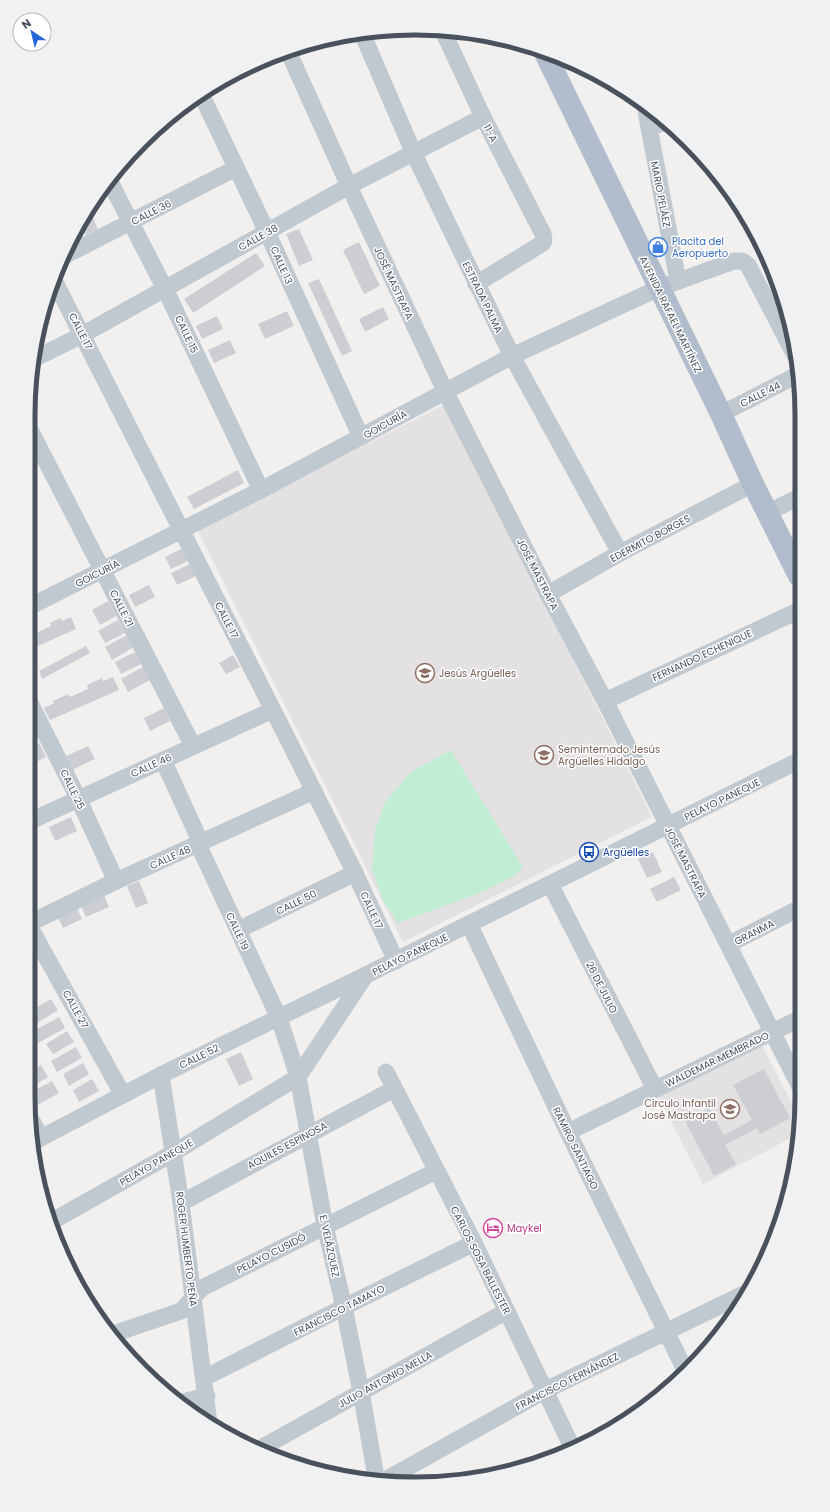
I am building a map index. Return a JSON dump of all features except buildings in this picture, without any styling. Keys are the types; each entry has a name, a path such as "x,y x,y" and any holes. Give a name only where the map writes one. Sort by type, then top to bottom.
{"main road":[{"name":"AVENIDA RAFAEL MARTÍNEZ","path":"549,60 668,284 721,414 753,484 795,568"}],"street":[{"name":"11-A","path":"445,36 483,117 543,234 544,240 543,243 476,284"},
{"name":"ESTRADA PALMA","path":"364,38 414,154 476,284 512,356 620,553"},
{"name":"JOSÉ MASTRAPA","path":"290,56 445,391 729,944 795,1077"},
{"name":"CALLE 13","path":"204,99 267,232 361,437"},
{"name":"MARIO PELÁEZ","path":"647,115 668,284"},
{"name":"CALLE 38","path":"39,356 82,335 349,186 414,154 483,117"},
{"path":"649,127 659,124"},
{"name":"CALLE 36","path":"71,253 236,168"},
{"name":"CALLE 15","path":"112,186 165,289 261,490"},
{"name":"GOICURÍA","path":"35,604 261,490 512,356 668,284 734,261 742,261 748,265 788,342"},
{"name":"CALLE 17","path":"57,287 314,791 355,873 396,961"},
{"name":"CALLE 44","path":"721,414 793,377"},
{"name":"CALLE 21","path":"35,440 193,746"},
{"name":"EDERMITO BORGES","path":"548,594 620,553 753,484"},
{"path":"767,513 795,499"},
{"name":"FERNANDO ECHENIQUE","path":"605,701 795,612"},
{"name":"CALLE 46","path":"35,819 273,710"},
{"name":"CALLE 25","path":"35,713 78,798 116,881"},
{"name":"CALLE 19","path":"163,760 199,844 279,1018"},
{"name":"PELAYO PANEQUE","path":"55,1220 173,1153 298,1077 366,976 795,762"},
{"name":"CALLE 48","path":"35,921 116,881 314,791"},
{"name":"CALLE 50","path":"238,930 355,873"},
{"name":"26 DE JULIO","path":"550,884 655,1089"},
{"name":"GRANMA","path":"729,944 795,911"},
{"name":"RAMIRO SANTIAGO","path":"469,924 568,1132 683,1367"},
{"name":"CALLE 27","path":"35,937 123,1095"},
{"name":"CALLE 52","path":"38,1139 161,1075 366,976"},
{"name":"E. VELÁZQUEZ","path":"279,1018 298,1077 325,1226 344,1306 376,1475"},
{"name":"WALDEMAR MEMBRADO","path":"568,1132 795,1021"},
{"name":"CARLOS SOSA BALLESTER","path":"386,1072 474,1243 571,1443"},
{"name":"ROGER HUMBERTO PEÑA","path":"161,1075 181,1203 208,1416"},
{"name":"AQUILES ESPINOSA","path":"181,1203 394,1089"},
{"name":"PELAYO CUSIDÓ","path":"117,1333 181,1311 202,1288 436,1171"},
{"name":"FRANCISCO TAMAYO","path":"204,1378 344,1306 474,1243"},
{"name":"FRANCISCO FERNÁNDEZ","path":"392,1476 546,1390 738,1297"},
{"name":"JULIO ANTONIO MELLA","path":"266,1446 507,1311"},
{"path":"188,1401 207,1396"}],"shaded area":[{"name":"Jesús Argüelles","path":"446,404 652,817 403,942 197,529"},
{"name":"Círculo Infantil José Mastrapa","path":"760,1042 795,1109 793,1137 703,1184 658,1096"}],"green space":[{"path":"451,750 523,867 516,875 482,892 398,923 383,901 372,869 375,830 385,802 411,772"}],"place":[{"name":"Placita del Aeropuerto","path":"658,247"},
{"name":"Jesús Argüelles","path":"425,673"},
{"name":"Seminternado Jesús Argüelles Hidalgo","path":"544,755"},
{"name":"Argüelles","path":"589,852"},
{"name":"Círculo Infantil José Mastrapa","path":"730,1109"},
{"name":"Maykel","path":"493,1228"}]}
